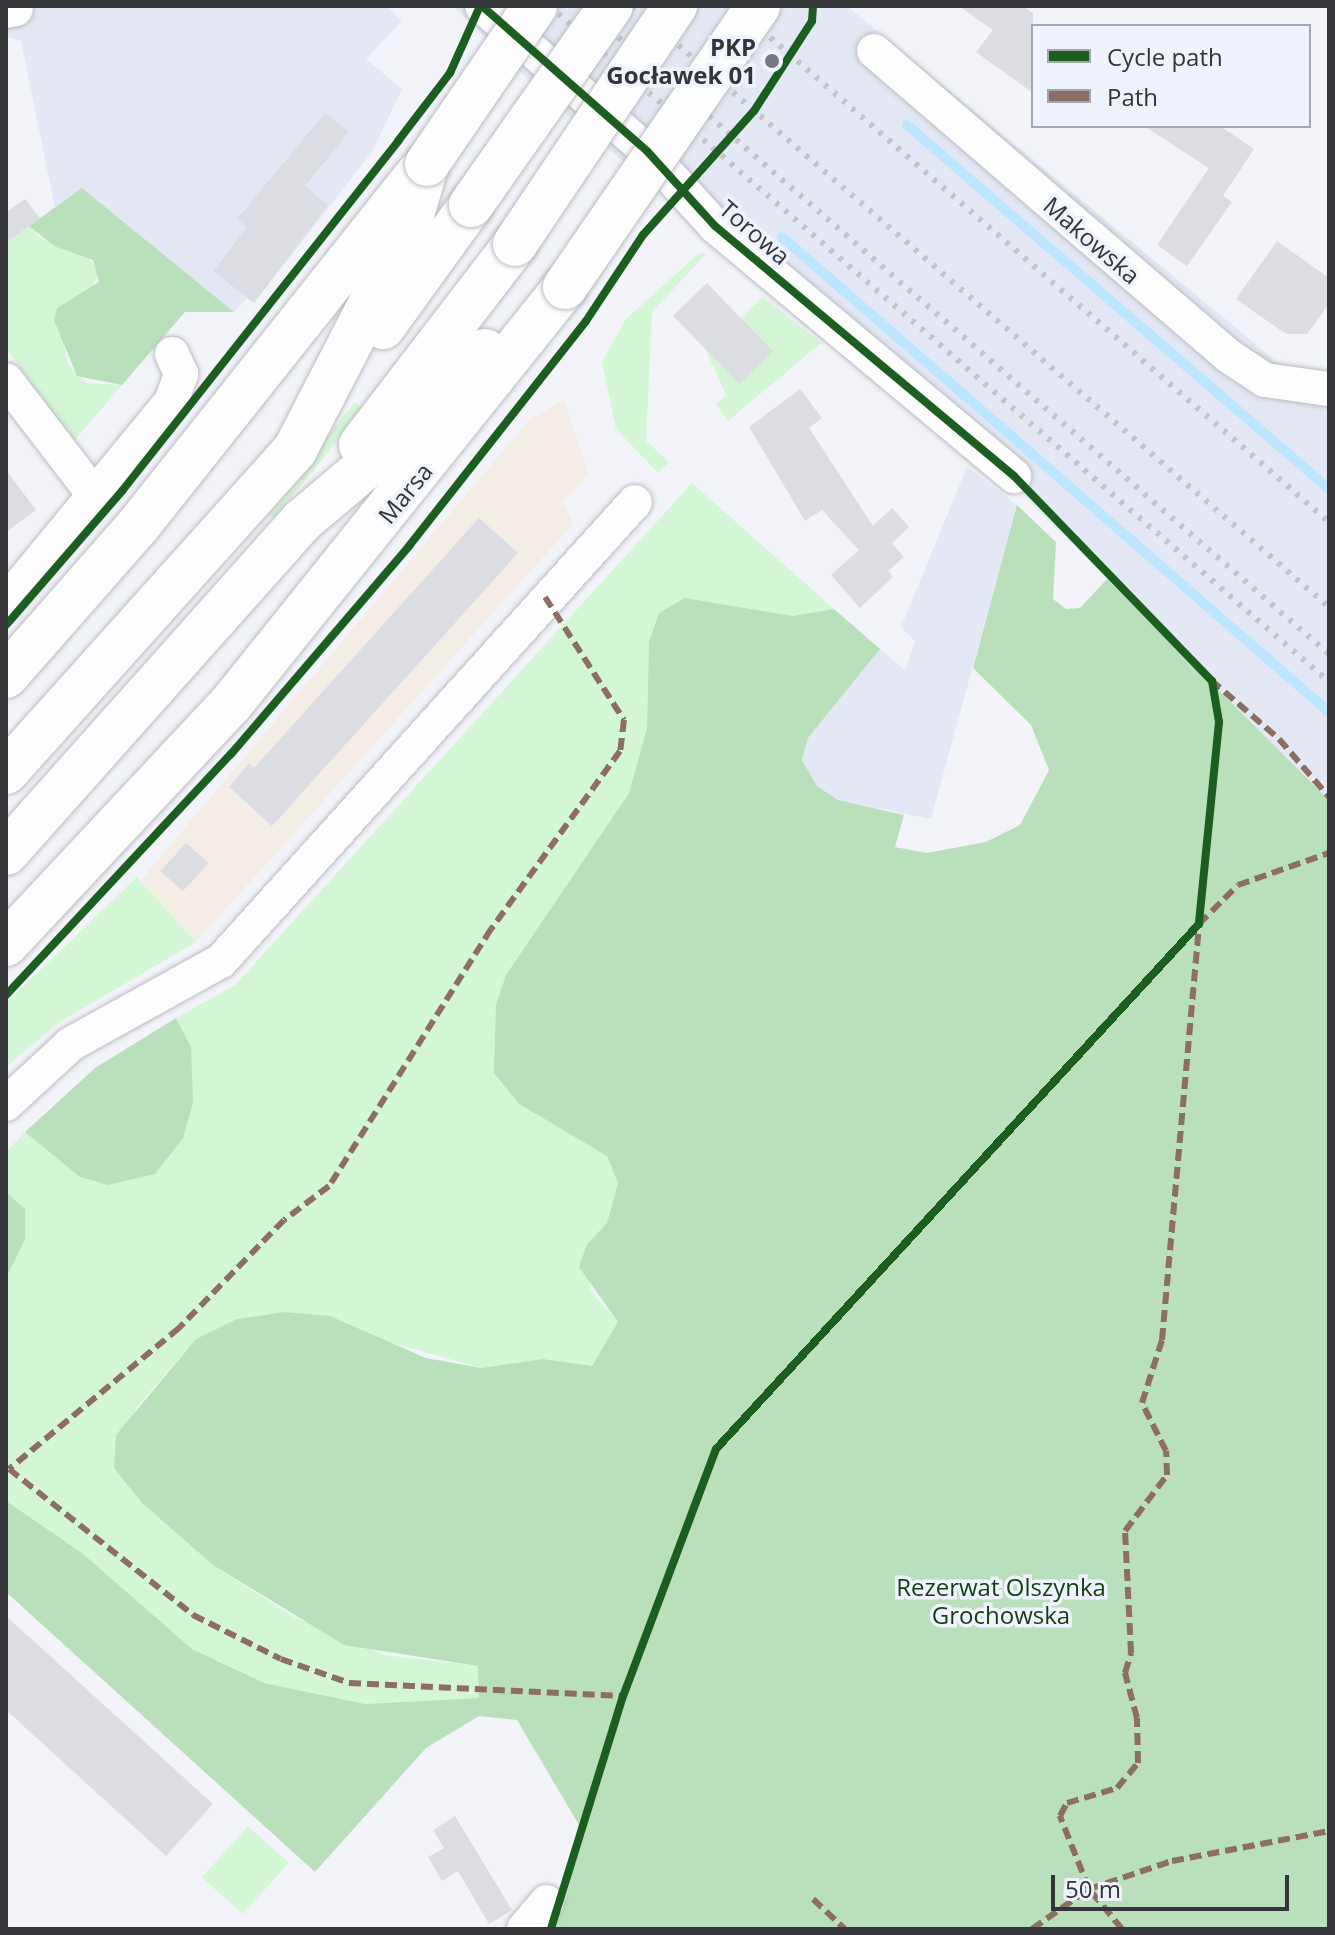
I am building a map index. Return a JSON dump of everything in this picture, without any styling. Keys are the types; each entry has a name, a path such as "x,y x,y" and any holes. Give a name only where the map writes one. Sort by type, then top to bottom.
{"main road":[{"path":"6,676 137,527 427,164 535,6"},
{"path":"6,772 295,450 611,6"},
{"path":"6,853 303,520 515,244 675,6"},
{"name":"Marsa","path":"6,944 230,705 565,287 758,6"},
{"path":"295,450 406,235 427,164"},
{"path":"303,520 399,439 492,344 565,287"}],"street":[{"name":"Torowa","path":"482,6 647,151 715,226 1014,476"},
{"name":"Makowska","path":"874,51 1234,361 1265,380 1329,389"},
{"path":"6,602 178,391 172,354"},
{"path":"6,380 95,496"},
{"path":"6,1104 71,1044 221,961 635,502"},
{"path":"524,1929 547,1902"}],"shaded area":[{"path":"15,6 387,6 402,21 366,59 402,89 372,152 254,303 247,298 234,312 82,188 55,208 21,41 6,36"},
{"path":"453,6 847,6 1329,405 1329,800 1015,487 546,97"},
{"path":"564,400 589,474 563,501 573,524 196,942 141,880 529,420"},
{"path":"967,467 1017,505 931,819 838,800 817,786 802,760 808,738 880,649 905,670 915,641 901,627"}],"green space":[{"path":"82,188 234,312 185,312 122,385 77,376 54,320 57,308 99,282 93,260 54,246 29,226"},
{"path":"29,226 40,238 85,254 99,271 89,293 71,299 63,338 68,364 86,383 122,385 73,442 6,348 6,243"},
{"path":"707,253 652,312 646,441 669,462 658,473 616,429 602,362 626,319 698,254"},
{"path":"763,297 821,343 728,421 716,404 726,395 706,350"},
{"path":"355,402 362,408 323,459 274,518 266,513"},
{"path":"692,483 834,609 793,616 685,598 649,642 647,728 629,793 506,975 519,1104 607,1156 618,1183 607,1223 587,1244 591,1292 619,1322 592,1366 543,1359 481,1368 284,1312 237,1319 196,1339 135,1409 142,1503 213,1565 292,1616 384,1655 478,1666 479,1698 365,1704 264,1683 192,1649 82,1553 6,1502 6,1278 25,1209 6,1192 6,1152 25,1132 81,1177 108,1185 191,1047 176,1018 235,985"},
{"name":"Rezerwat Olszynka Grochowska","path":"1017,505 1056,542 1053,599 1066,609 1080,608 1107,579 1329,800 1329,1929 537,1929 565,1901 582,1830 517,1720 479,1716 426,1748 315,1872 6,1592 6,1501 82,1553 192,1649 264,1683 365,1704 479,1698 478,1666 344,1645 213,1565 142,1503 114,1468 116,1435 196,1339 237,1319 284,1312 330,1316 426,1358 481,1368 543,1359 592,1366 618,1322 579,1267 587,1244 607,1223 618,1183 607,1156 519,1104 494,1073 496,1005 506,975 629,793 647,728 649,642 659,613 685,598 793,616 834,609 880,649 808,738 802,760 817,786 838,800 904,815 895,847 927,853 986,842 1020,825 1049,770 1031,725 973,668"},
{"path":"137,877 196,942 60,1022 6,1067 6,1003"},
{"path":"176,1018 191,1047 193,1103 183,1138 155,1174 108,1185 80,1177 25,1132 95,1068"},
{"path":"6,1192 25,1209 25,1239 6,1278"},
{"path":"248,1826 289,1863 243,1914 202,1877"}],"building":[{"path":"959,6 1022,6 1033,13 1031,92 976,52 993,30"},
{"path":"325,113 349,132 305,186 328,205 254,303 213,271 247,227 237,219"},
{"path":"1147,128 1223,128 1254,149 1223,196 1232,202 1187,266 1157,245 1209,168"},
{"path":"25,199 40,218 6,243 6,212"},
{"path":"1277,241 1329,278 1329,304 1307,334 1286,334 1236,299"},
{"path":"707,283 773,351 739,384 673,316"},
{"path":"800,389 822,418 809,428 873,526 892,508 909,527 892,543 904,557 888,571 893,577 860,608 831,575 859,550 822,510 805,521 749,427"},
{"path":"6,470 36,510 6,532"},
{"path":"479,518 518,553 272,826 229,787 249,763 254,768"},
{"path":"186,843 208,863 183,891 161,871"},
{"path":"6,1616 213,1804 166,1856 6,1710"},
{"path":"455,1816 512,1910 489,1924 458,1871 442,1881 428,1857 444,1848 433,1830"}],"waterway":[{"path":"907,125 1329,489"},
{"path":"782,237 1329,712"}],"railway":[{"path":"549,6 1329,682"},
{"path":"582,6 1329,654"},
{"path":"633,6 1329,607"},
{"path":"734,6 1329,522"}],"marked path":[{"path":"545,597 624,720 620,751 491,929 329,1186 284,1220 179,1328 9,1469 193,1615 281,1659 349,1683 623,1696"},
{"path":"1211,680 1279,739 1329,797"},
{"path":"1122,1929 1089,1889 1060,1816 1067,1803 1117,1788 1138,1763 1137,1718 1125,1673 1131,1653 1125,1531 1167,1475 1166,1451 1142,1403 1162,1340 1199,924 1238,885 1329,853"},
{"path":"1032,1929 1089,1889 1172,1861 1329,1831"},
{"path":"813,1899 845,1929"}],"cycle path":[{"path":"6,625 122,491 398,141 450,73 480,6"},
{"path":"482,6 647,151 715,226 1014,476 1212,681 1219,722 1199,924 716,1449 623,1696 551,1929"},
{"path":"6,995 231,754 409,546 586,321 643,235 754,111 812,21 813,6"}],"place":[{"name":"PKP Gocławek 01","path":"772,61"}]}
